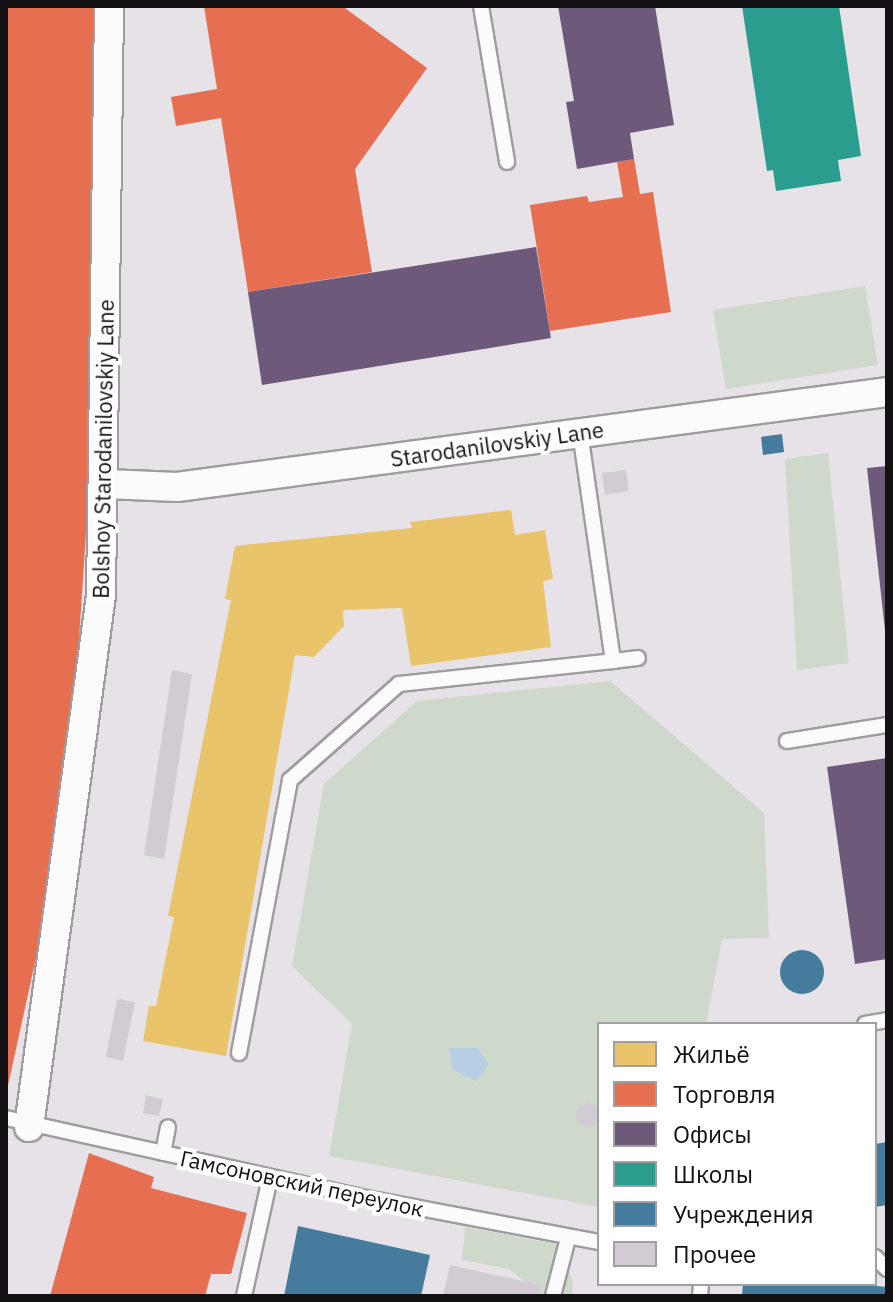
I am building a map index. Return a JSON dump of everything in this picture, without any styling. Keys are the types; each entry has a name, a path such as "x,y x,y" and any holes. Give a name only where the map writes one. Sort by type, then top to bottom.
{"street":[{"name":"Bolshoy Starodanilovskiy Lane","path":"21,1128 101,595 106,484 109,6"},
{"name":"Starodanilovskiy Lane","path":"106,484 177,487 887,392"}],"lane":[{"path":"481,6 507,162"},
{"path":"580,433 613,661"},
{"path":"239,1053 290,780 399,684 638,658"},
{"path":"787,741 887,725"},
{"path":"163,1153 168,1127"},
{"name":"Гамсоновский переулок","path":"21,1128 163,1153 270,1178 597,1242"},
{"path":"244,1296 270,1178"},
{"path":"553,1296 568,1238"}],"shaded area":[{"path":"865,286 878,365 726,389 713,310"},
{"path":"828,453 849,663 797,670 785,459"},
{"path":"610,681 764,813 769,938 722,939 706,1022 597,1022 597,1207 329,1156 352,1024 292,966 324,784 417,701"},
{"path":"465,1227 555,1244 573,1281 572,1296 543,1296 509,1269 462,1260"}],"water":[{"path":"449,1048 477,1048 489,1064 476,1081 453,1070"}],"building: Жильё":[{"path":"511,510 515,535 545,530 553,579 543,581 551,647 411,666 402,608 343,610 344,626 314,657 295,655 226,1056 143,1041 149,1006 156,1006 174,917 168,916 231,600 225,599 235,546 412,528 410,522"}],"building: Торговля":[{"path":"6,6 99,6 92,440 77,670 48,903 7,1090"},
{"path":"204,6 342,6 427,68 355,169 372,272 248,292 221,118 176,126 171,97 217,89"},
{"path":"634,159 640,194 653,192 671,312 550,331 530,205 587,196 589,202 623,197 617,162"},
{"path":"89,1153 154,1177 151,1188 247,1213 231,1274 211,1274 205,1296 50,1296"}],"building: Офисы":[{"path":"558,6 655,6 674,125 630,133 634,159 577,169 566,102 574,101"},
{"path":"536,247 551,338 262,385 248,292"},
{"path":"887,466 887,630 885,630 867,468"},
{"path":"887,758 887,959 855,964 827,767"}],"building: Школы":[{"path":"742,6 839,6 861,156 838,160 841,181 776,191 773,170 767,171"}],"building: Учреждения":[{"path":"782,434 784,452 763,455 761,437"},
{"path":"802,950 818,956 824,972 818,988 802,994 786,988 780,972 786,956"},
{"path":"887,1142 887,1205 877,1207 877,1144"},
{"path":"298,1226 430,1255 421,1296 284,1296"},
{"path":"743,1286 887,1287 887,1296 742,1296"}],"building: Прочее":[{"path":"626,470 629,491 605,495 602,473"},
{"path":"172,670 192,674 164,859 144,855"},
{"path":"117,999 135,1002 123,1061 106,1057"},
{"path":"146,1095 163,1099 159,1116 143,1113"},
{"path":"588,1103 596,1107 596,1123 588,1127 580,1123 576,1115 580,1107"},
{"path":"450,1265 541,1285 539,1296 443,1296"}]}
